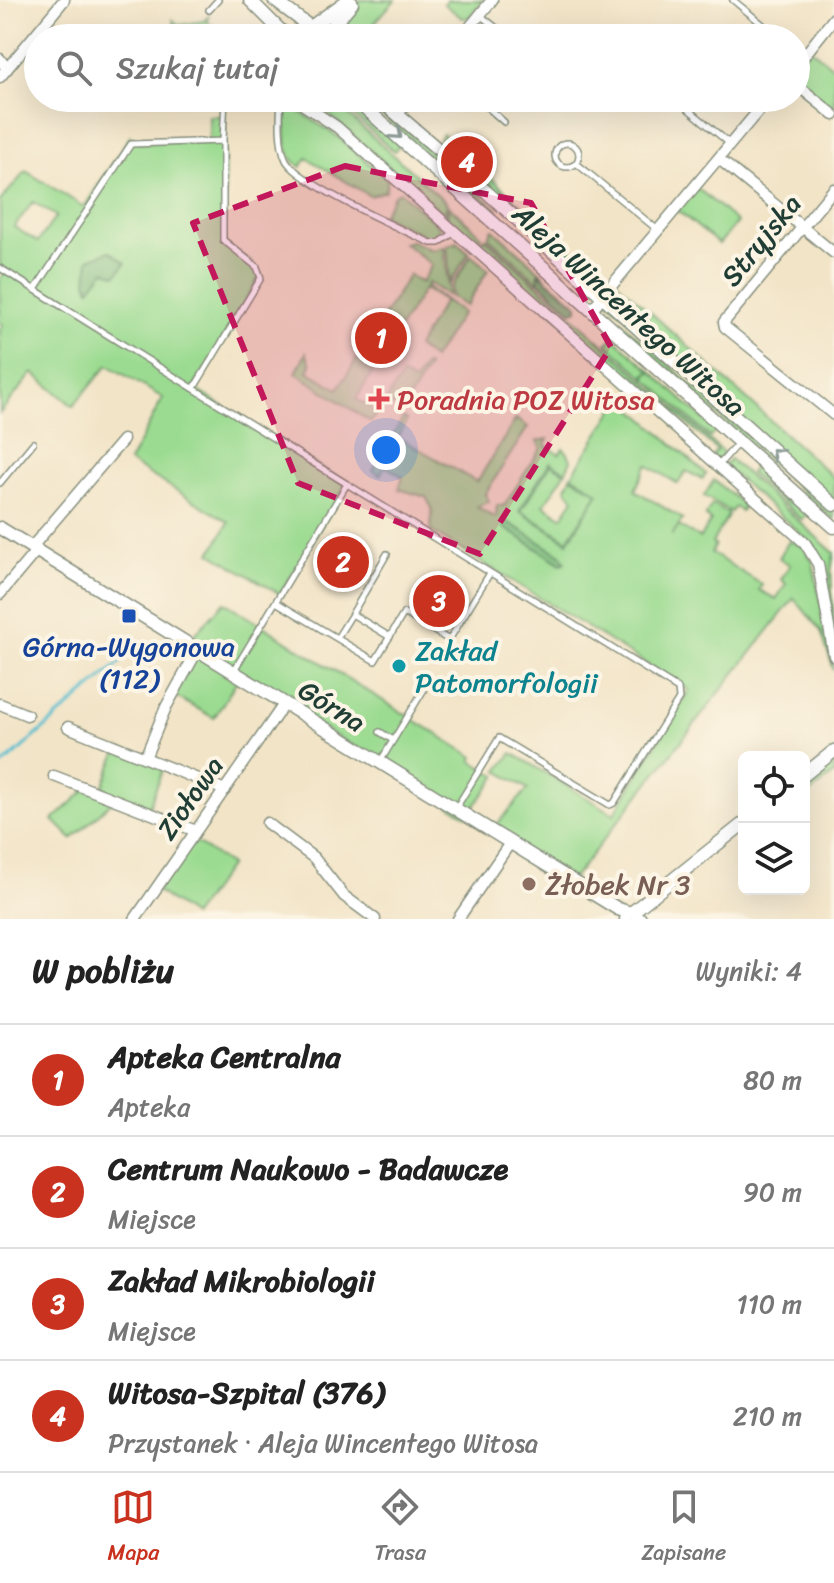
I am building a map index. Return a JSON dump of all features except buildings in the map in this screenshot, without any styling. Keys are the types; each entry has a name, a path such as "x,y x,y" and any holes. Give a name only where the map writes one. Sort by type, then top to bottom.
{"street":[{"path":"44,24 64,0"},
{"path":"250,0 275,24"},
{"path":"274,0 307,24"},
{"path":"313,24 348,0"},
{"path":"336,24 354,0"},
{"path":"473,24 492,0"},
{"path":"810,45 834,18"},
{"path":"3,73 24,48"},
{"path":"0,59 3,73"},
{"path":"810,95 834,115"},
{"name":"Aleja Wincentego Witosa","path":"314,112 337,127 455,231 814,553 834,656"},
{"name":"Aleja Wincentego Witosa","path":"370,112 834,527"},
{"path":"592,309 757,112"},
{"name":"Aleja Wincentego Witosa","path":"398,113 834,505"},
{"path":"719,159 834,253"},
{"name":"Stryjska","path":"834,189 724,322 725,327 834,415"},
{"path":"0,594 123,440"},
{"name":"Górna","path":"0,528 633,917"},
{"path":"145,758 166,707 197,651"},
{"path":"0,704 27,715"},
{"name":"Ziołowa","path":"135,919 284,704"},
{"path":"68,727 225,790"},
{"path":"810,770 834,751"},
{"path":"54,776 196,831"},
{"path":"267,823 314,858 344,896 375,919"},
{"path":"633,917 738,828"},
{"path":"458,919 510,843"}],"lane":[{"path":"209,10 218,0"},
{"path":"733,0 762,24"},
{"path":"480,15 491,24"},
{"path":"194,388 261,278 257,267 223,240 224,112"},
{"path":"281,112 282,144 286,159 294,170 433,244 455,231"},
{"path":"492,112 504,122"},
{"path":"692,112 731,144"},
{"path":"36,288 131,144 223,141"},
{"path":"572,144 578,149 576,163 570,167 557,163 557,147 572,144"},
{"path":"576,163 659,232"},
{"path":"0,268 672,684 679,696 614,803 610,805 499,738 455,809"},
{"path":"717,466 739,441"},
{"path":"0,483 33,443"},
{"path":"233,673 347,484"},
{"path":"337,638 387,554"},
{"path":"276,602 375,661 404,613 449,640 490,572"},
{"path":"352,614 390,637"},
{"path":"379,763 423,691"},
{"path":"380,732 393,740"}],"highlighted area":[{"path":"345,166 531,203 611,347 480,554 298,483 193,223"}],"green space":[{"path":"360,0 395,0 374,24 345,24 343,19"},
{"path":"447,0 483,0 468,18 462,18 444,4"},
{"path":"209,15 207,21 210,24 185,24 204,21"},
{"path":"810,48 834,68 834,104 829,111 810,95"},
{"path":"286,112 300,112 337,136 388,180 385,191 370,196 307,158 301,167 291,157 286,135"},
{"path":"326,112 345,112 447,203 445,215"},
{"path":"364,112 400,145 394,151 351,113"},
{"path":"378,112 385,112 498,210 495,214"},
{"path":"209,116 224,116 225,243 252,263 261,274 194,388 347,484 280,594 211,553 229,522 129,462 163,398 108,365 73,406 33,373 0,413 0,329 3,325 0,323 0,278 7,270 0,267 0,201 26,171 84,207 130,136 140,142 209,141","holes":["33,202 56,216 38,242 14,227"]},
{"path":"443,134 513,198 510,202 439,139"},
{"path":"696,187 737,222 719,244 677,210"},
{"path":"401,192 440,227 437,236 430,239 382,215 395,194"},
{"path":"518,202 597,274 592,274 515,205"},
{"path":"449,206 482,236 476,244 447,218"},
{"path":"493,229 544,275 538,282 488,237"},
{"path":"485,238 724,453 718,460 712,456 717,450 658,398 653,403 479,246"},
{"path":"411,241 432,250 444,247 449,296 428,283 426,286 462,313 433,359 417,347 444,301 424,289 395,335 378,325 409,275 421,283 432,265 404,243"},
{"path":"457,242 469,253 450,283 447,246"},
{"path":"110,251 126,263 116,275 105,270 90,289 87,281 89,259"},
{"path":"471,255 488,270 466,306 452,297 451,288"},
{"path":"539,273 578,305 578,309 572,312 538,281"},
{"path":"617,282 834,478 834,505 604,297"},
{"path":"618,319 834,513 834,520 616,323"},
{"path":"613,337 650,370 644,377 607,344"},
{"path":"389,338 393,340 356,399 377,412 371,422 296,373 306,353 311,365 308,371 338,389 363,349 371,349 375,343 383,347"},
{"path":"425,365 428,367 402,411 386,401 402,375 414,382"},
{"path":"651,371 716,431 710,437 645,378"},
{"path":"621,398 706,474 702,479 686,471 678,484 647,465 635,490 683,519 671,536 679,526 700,538 711,521 705,516 712,504 729,514 712,543 715,545 711,553 758,582 762,585 759,590 776,599 786,584 781,579 790,565 779,558 789,541 804,547 813,563 834,671 821,631 794,598 571,881 491,831 528,789 498,771 512,753 614,814 689,690 431,531 432,508 426,497 399,489 403,477 385,466 380,475 373,470 403,418 407,420 398,437 477,482 516,419 528,427 485,494 489,501 477,507 496,518 497,505 504,506 541,448 537,441 548,439 545,445 559,454 563,448 571,460 566,471 550,462 519,511 568,542 599,493 572,475"},
{"path":"730,459 834,553 831,571 834,641 816,547 724,466"},
{"path":"551,464 565,473 544,505 562,517 574,499 566,488 571,477 598,493 568,540 521,511"},
{"path":"756,466 808,513 802,520 750,473"},
{"path":"714,480 744,506 741,511 735,507 731,512 704,496"},
{"path":"506,521 561,555 565,562 561,564 503,527"},
{"path":"224,602 474,757 472,761 497,776 467,816 239,677 214,718 173,695 197,652 186,644"},
{"path":"119,748 164,766 149,807 118,796 72,839 53,820 91,785 102,789"},
{"path":"834,751 834,774 810,793 810,770"},
{"path":"191,839 230,865 193,916 155,890"}],"waterway":[{"path":"0,767 133,651"}],"place":[{"name":"Witosa-Szpital (376)","path":"467,162"},
{"name":"Apteka Centralna","path":"381,338"},
{"name":"Poradnia POZ Witosa","path":"379,399"},
{"name":"Centrum Naukowo - Badawcze","path":"343,562"},
{"name":"Zakład Mikrobiologii","path":"439,601"},
{"name":"Górna-Wygonowa (112)","path":"129,616"},
{"name":"Zakład Patomorfologii","path":"399,666"},
{"name":"Żłobek Nr 3","path":"529,884"}]}
